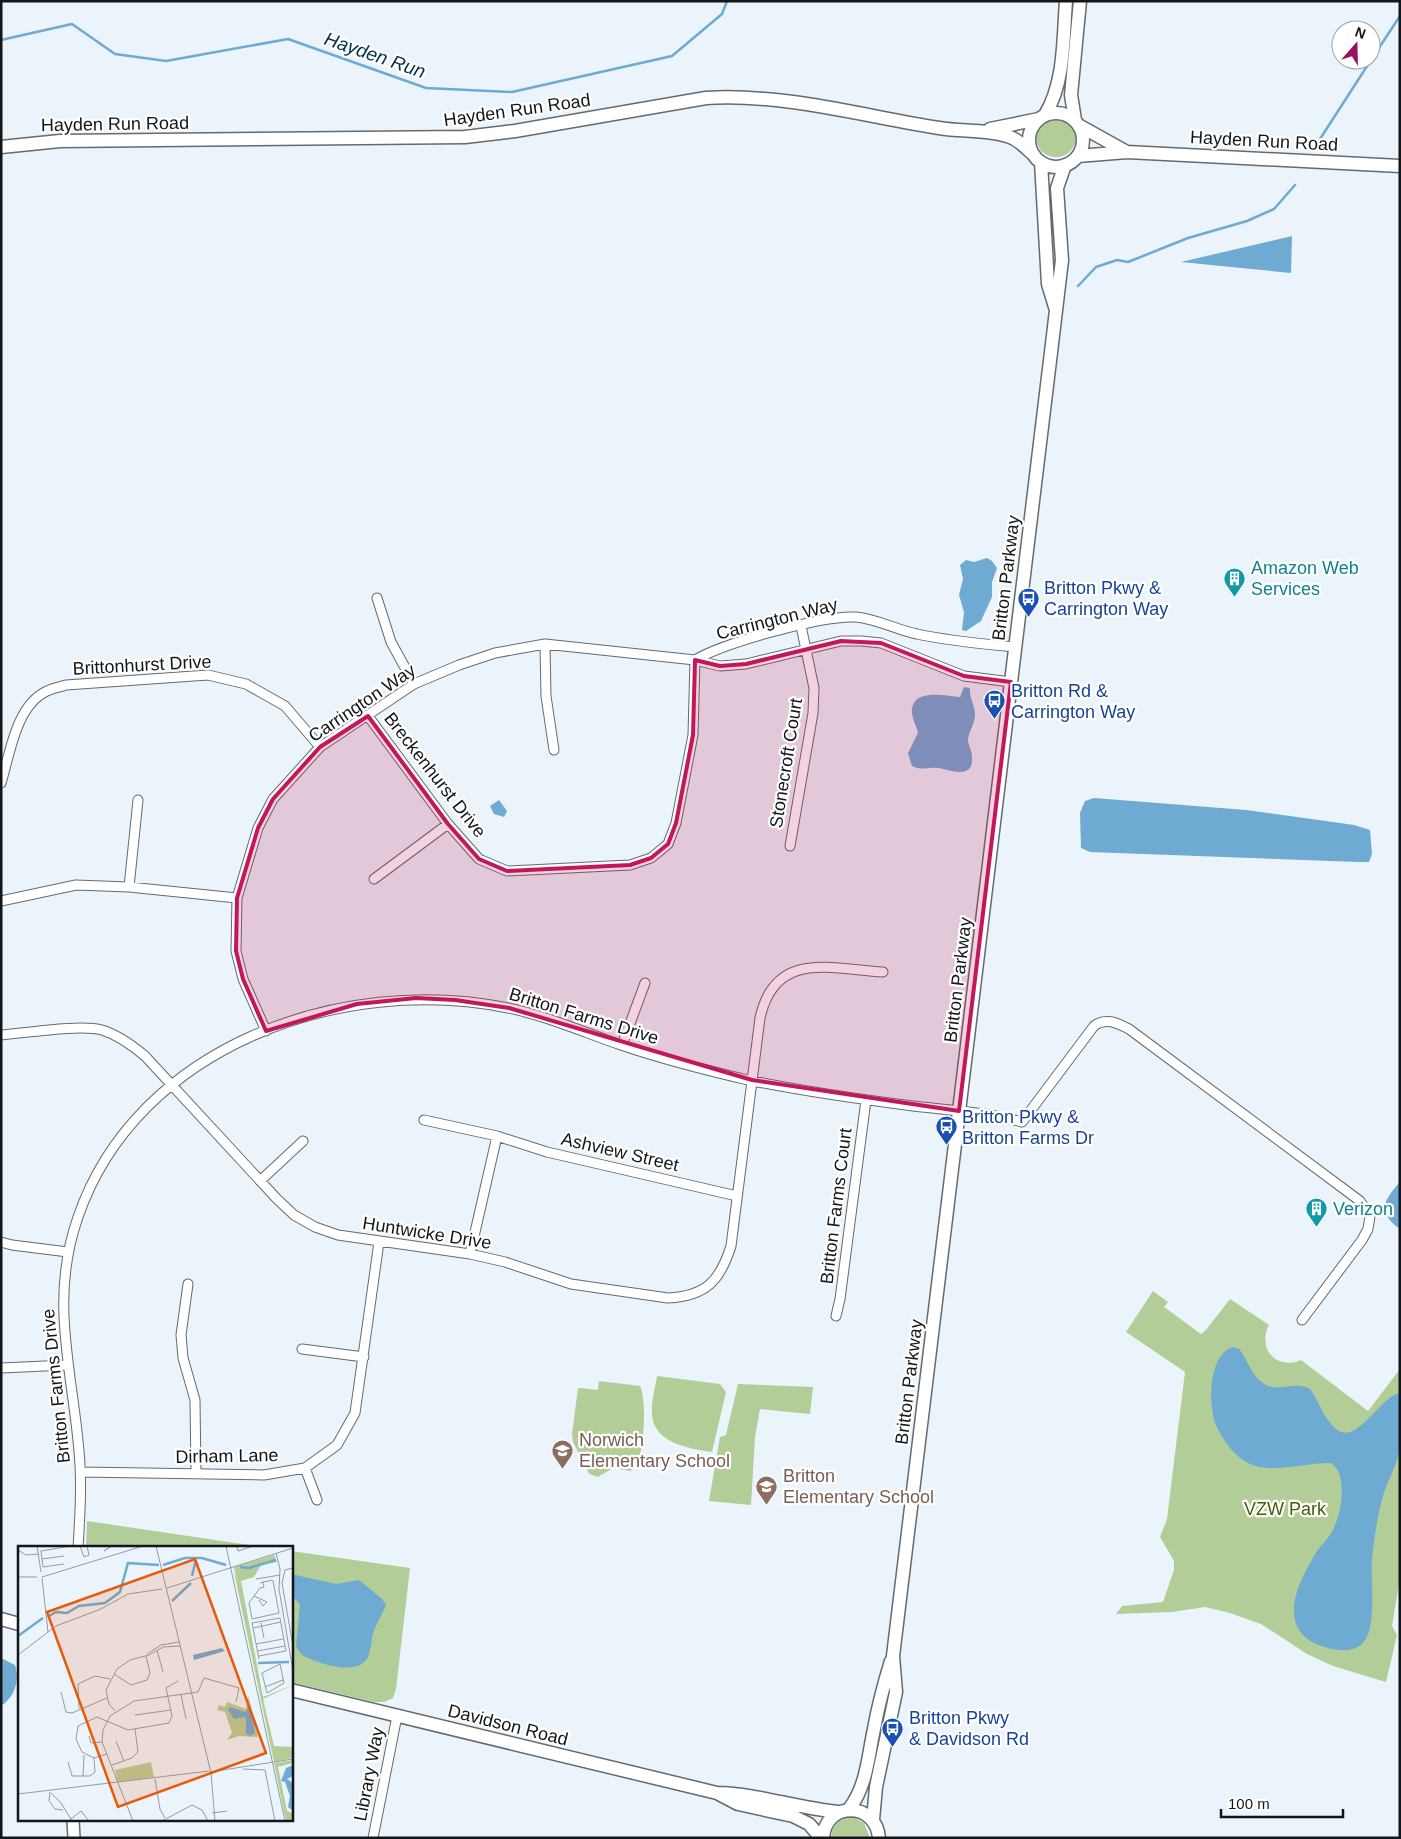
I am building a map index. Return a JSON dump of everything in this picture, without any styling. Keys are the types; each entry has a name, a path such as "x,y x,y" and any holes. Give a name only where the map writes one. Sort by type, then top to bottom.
{"main road":[{"path":"1066,1 1059,79 1052,103 1030,132 1029,140 1037,158 1048,165 1065,165 1078,156 1083,142 1071,95 1080,1"},
{"name":"Hayden Run Road","path":"1,147 60,141 465,137 515,132 706,98 733,96 763,98 941,129 990,132 1013,138 1037,158"},
{"path":"1042,117 1061,113 1077,123"},
{"name":"Hayden Run Road","path":"973,132 1042,117"},
{"name":"Hayden Run Road","path":"1077,123 1101,140 1127,152"},
{"name":"Hayden Run Road","path":"1078,156 1127,152 1400,166"},
{"name":"Britton Parkway","path":"1037,158 1048,284 1055,307"},
{"name":"Britton Parkway","path":"822,1838 826,1824 843,1811 858,1795 865,1776 882,1689 893,1656 1016,648 1055,307 1061,283 1062,250 1057,188 1065,165"},
{"path":"1,1619 18,1624"},
{"name":"Britton Parkway","path":"877,1829 876,1787 896,1692 893,1656"},
{"name":"Davidson Road","path":"292,1690 717,1793 739,1794 806,1809 867,1814 877,1829"},
{"name":"Davidson Road","path":"717,1793 738,1804 802,1820 809,1824 822,1838"},
{"path":"877,1829 891,1838"}],"street":[{"path":"377,598 391,642 414,684"},
{"name":"Carrington Way","path":"695,660 709,652 801,626 836,618 854,617 875,620 930,637 1016,648"},
{"name":"Stonecroft Court","path":"790,846 813,713 814,688 801,626"},
{"name":"Carrington Way","path":"266,1031 243,980 236,951 236,898 258,828 273,799 320,747 414,684 459,665 495,653 545,644 695,660 720,666 746,664 841,641 881,643 964,676 1011,682"},
{"path":"545,644 546,696 554,750"},
{"name":"Breckenhurst Drive","path":"368,716 448,824 479,859 508,871 630,865 652,858 668,844 676,823 693,735 695,660"},
{"name":"Brittonhurst Drive","path":"1,783 20,723 29,704 46,691 66,685 208,675 246,684 285,706 320,747"},
{"path":"129,887 138,800"},
{"path":"374,879 448,824"},
{"path":"1,901 76,885 129,887 236,898"},
{"name":"Huntwicke Drive","path":"1,1035 77,1029 101,1030 121,1038 145,1056 294,1215 315,1227 338,1235 470,1254 505,1262 571,1284 668,1298 684,1297 710,1285 720,1274 731,1246 763,1002 778,980 788,972 802,968 884,972"},
{"path":"622,1045 645,983"},
{"name":"Britton Farms Drive","path":"78,1546 81,1472 62,1306 68,1252 81,1209 110,1149 138,1114 171,1084 220,1052 266,1031 306,1016 358,1004 416,998 455,1000 509,1008 568,1024 622,1045 752,1080 866,1100 991,1113 1022,1122 1094,1026 1104,1021 1114,1022 1129,1029 1360,1201 1370,1216 1368,1229 1362,1240 1302,1320"},
{"name":"Britton Farms Court","path":"836,1316 840,1299 866,1100"},
{"name":"Ashview Street","path":"424,1120 497,1136 547,1152 737,1196"},
{"path":"470,1254 497,1136"},
{"path":"260,1180 303,1141"},
{"path":"1,1242 12,1246 68,1252"},
{"name":"Dirham Lane","path":"81,1472 264,1475 304,1468 337,1445 356,1413 380,1242"},
{"path":"188,1284 181,1336 183,1358 195,1400 196,1474"},
{"path":"302,1348 364,1357"},
{"path":"1,1368 68,1365"},
{"path":"304,1468 316,1500"},
{"name":"Library Way","path":"373,1838 397,1716"},
{"path":"73,1822 74,1838"}],"highlighted area":[{"path":"841,641 861,641 881,643 964,676 1011,682 959,1111 752,1080 509,1008 455,1000 416,998 357,1004 266,1031 243,979 236,951 237,898 258,828 273,799 320,747 368,716 448,824 479,859 507,871 630,865 651,858 668,844 676,823 693,735 695,660 720,666 746,664"}],"green space":[{"path":"1052,117 1060,117 1067,120 1073,126 1076,137 1073,148 1067,154 1060,157 1052,157 1045,154 1039,148 1036,141 1036,133 1039,126 1045,120"},
{"name":"VZW Park","path":"1153,1291 1168,1302 1164,1307 1201,1334 1230,1299 1269,1325 1265,1342 1271,1355 1277,1360 1292,1363 1301,1360 1368,1411 1400,1369 1400,1578 1392,1626 1397,1635 1386,1682 1333,1666 1307,1654 1261,1624 1230,1613 1205,1607 1172,1612 1116,1614 1122,1606 1163,1602 1174,1570 1174,1561 1160,1537 1167,1519 1185,1372 1126,1332"},
{"path":"657,1376 720,1384 726,1392 712,1452 674,1443 659,1432 654,1425 652,1415"},
{"path":"599,1381 640,1386 644,1424 640,1454 636,1465 631,1471 613,1468 598,1477 589,1474 573,1442 572,1434 578,1388 598,1390"},
{"path":"738,1384 813,1387 810,1414 760,1409 755,1437 751,1505 709,1501 720,1437 726,1435"},
{"path":"87,1521 256,1546 86,1546"},
{"path":"292,1551 410,1568 396,1689 393,1698 384,1702 374,1702 292,1682"},
{"path":"853,1817 864,1823 870,1838 831,1838 835,1825 841,1820"}],"water":[{"path":"1292,236 1291,273 1181,262"},
{"path":"987,558 997,568 992,582 992,597 981,621 966,631 962,630 964,612 959,595 963,579 960,565 966,560 974,562"},
{"path":"964,687 970,688 975,715 968,738 972,753 972,764 969,769 960,772 912,766 908,753 918,733 912,714 913,705 922,696 960,697"},
{"path":"1094,798 1246,810 1354,825 1370,830 1372,854 1369,862 1358,862 1090,852 1081,848 1080,813 1085,801"},
{"path":"499,800 507,811 504,817 494,814 490,806"},
{"path":"1400,1182 1400,1229 1388,1217 1385,1206 1390,1195"},
{"path":"1233,1347 1239,1349 1256,1377 1264,1384 1276,1387 1299,1386 1310,1389 1328,1420 1336,1429 1344,1433 1360,1426 1385,1402 1400,1393 1399,1453 1384,1492 1374,1542 1370,1628 1367,1637 1357,1648 1336,1650 1314,1643 1300,1631 1295,1620 1294,1609 1300,1584 1317,1551 1330,1536 1339,1513 1342,1488 1338,1471 1331,1463 1278,1468 1257,1466 1243,1460 1229,1447 1216,1425 1213,1416 1211,1394 1212,1382 1219,1359"},
{"path":"292,1574 336,1584 359,1580 382,1599 386,1605 374,1630 369,1654 364,1662 346,1668 321,1663 300,1653 296,1646 300,1604 292,1596"},
{"path":"1,1658 15,1665 17,1676 13,1693 1,1706"}],"waterway":[{"name":"Hayden Run","path":"1,40 72,24 115,54 166,61 288,39 426,88 512,92 672,56 722,14 727,1"},
{"path":"1381,45 1400,16"},
{"path":"1320,139 1365,70"},
{"path":"1078,286 1096,267 1117,260 1128,262 1188,238 1247,221 1274,209 1295,185"}],"place":[{"name":"Amazon Web Services","path":"1235,597"},
{"name":"Britton Pkwy & Carrington Way","path":"1028,617"},
{"name":"Britton Rd & Carrington Way","path":"995,720"},
{"name":"Britton Pkwy & Britton Farms Dr","path":"946,1146"},
{"name":"Verizon","path":"1317,1228"},
{"name":"Norwich Elementary School","path":"563,1469"},
{"name":"Britton Elementary School","path":"767,1505"},
{"name":"Britton Pkwy & Davidson Rd","path":"893,1747"}]}
